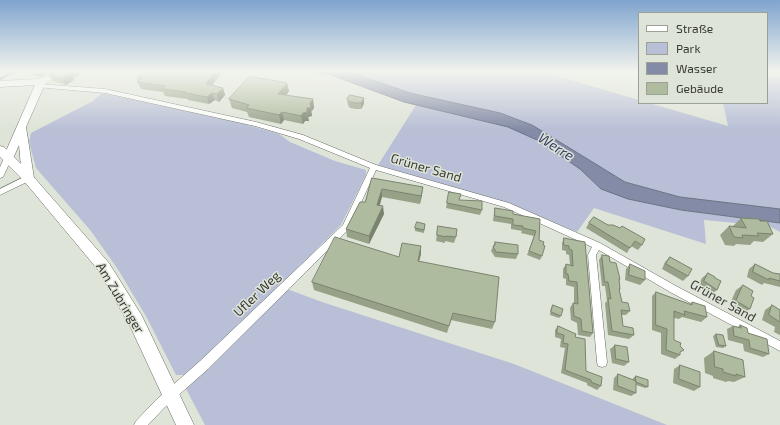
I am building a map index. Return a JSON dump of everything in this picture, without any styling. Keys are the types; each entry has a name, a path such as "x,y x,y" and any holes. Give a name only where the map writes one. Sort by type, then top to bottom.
{"main road":[{"path":"4,154 22,128 37,91"},
{"path":"22,128 28,178"},
{"name":"Am Zubringer","path":"4,154 28,178 104,267 136,321 185,425"}],"street":[{"name":"Grüner Sand","path":"103,91 243,121 301,137 374,167 506,204 597,245 674,289 780,346"},
{"path":"0,175 4,154"},
{"name":"Ufler Weg","path":"140,425 171,393 209,359 346,227 374,167"},
{"path":"0,192 28,178"},
{"path":"597,245 592,255 602,362"}],"green space":[{"path":"404,91 608,91 638,100 638,104 652,104 728,126 723,104 768,104 768,91 780,91 780,209 680,197 625,182 532,125 500,113"},
{"path":"102,93 241,123 279,134 290,142 335,161 366,170 366,175 341,225 213,352 186,375 176,375 147,318 119,271 91,231 36,168 29,142 31,133 93,101"},
{"path":"416,105 508,127 537,140 580,169 601,189 681,210 780,223 780,232 769,226 704,220 706,244 594,208 577,232 506,203 378,165"},
{"path":"287,289 322,302 514,364 667,425 205,425 185,387"}],"water":[{"name":"Werre","path":"374,91 404,91 500,113 532,125 625,182 680,197 780,209 780,223 681,210 628,199 601,189 580,169 537,140 508,127 404,102"}],"building":[{"path":"177,91 220,91 217,94 212,93 207,97 185,93 186,92"},
{"path":"236,91 281,91 278,94 313,99 310,103 311,108 307,108 307,112 303,113 301,116 282,112 279,115 246,108 249,105 229,99"},
{"path":"350,95 364,98 361,103 350,102 347,99"},
{"path":"372,178 423,187 421,196 382,189 377,205 383,206 369,236 346,229 360,202 365,202"},
{"path":"449,192 461,194 459,200 482,201 482,210 447,203"},
{"path":"495,208 513,211 513,214 540,219 539,240 544,242 543,245 545,246 542,256 529,251 536,231 523,228 523,226 513,225 513,219 495,216"},
{"path":"594,217 608,225 613,225 620,228 622,226 645,239 642,245 635,241 630,248 589,223"},
{"path":"741,218 767,221 773,234 757,233 759,236 742,235 743,238 734,237 729,226 746,228"},
{"path":"417,222 425,224 424,230 415,228"},
{"path":"438,226 457,229 456,237 437,235"},
{"path":"335,237 399,257 402,243 421,246 418,261 499,277 495,322 453,313 449,326 312,282"},
{"path":"564,238 585,242 593,333 582,331 581,319 574,316 573,303 578,304 577,282 569,281 568,274 566,274 566,264 573,266 572,250 569,249 569,246 564,245"},
{"path":"495,242 518,245 518,254 496,252 493,246 495,245"},
{"path":"602,255 609,256 610,262 616,263 620,279 619,289 622,302 628,303 630,311 621,310 623,326 633,328 634,335 612,331 608,298 611,299 608,282 605,282"},
{"path":"670,257 692,269 688,276 666,264"},
{"path":"630,264 645,271 645,280 629,275"},
{"path":"755,264 773,273 780,274 780,281 769,278 769,280 753,272"},
{"path":"708,273 721,281 717,290 704,281"},
{"path":"743,285 753,291 751,296 754,298 750,309 736,301"},
{"path":"656,292 692,305 692,302 705,306 707,317 684,311 685,315 674,311 674,340 681,343 680,346 684,350 680,352 680,355 666,350 667,329 656,325"},
{"path":"553,305 563,309 561,316 551,312"},
{"path":"772,305 780,310 780,322 769,315"},
{"path":"740,325 747,328 748,333 767,339 769,354 750,348 749,340 734,336 733,326 741,328"},
{"path":"558,326 576,334 575,337 585,339 586,371 602,377 601,386 591,382 591,380 565,370 568,344 563,343 564,335 557,333"},
{"path":"716,334 723,335 726,346 719,345"},
{"path":"615,345 627,347 629,362 616,359"},
{"path":"714,351 743,360 745,377 723,372 723,369 715,367"},
{"path":"680,365 700,372 700,387 679,379"},
{"path":"618,374 636,381 636,393 618,386"},
{"path":"636,376 648,380 648,387 636,382"}]}
